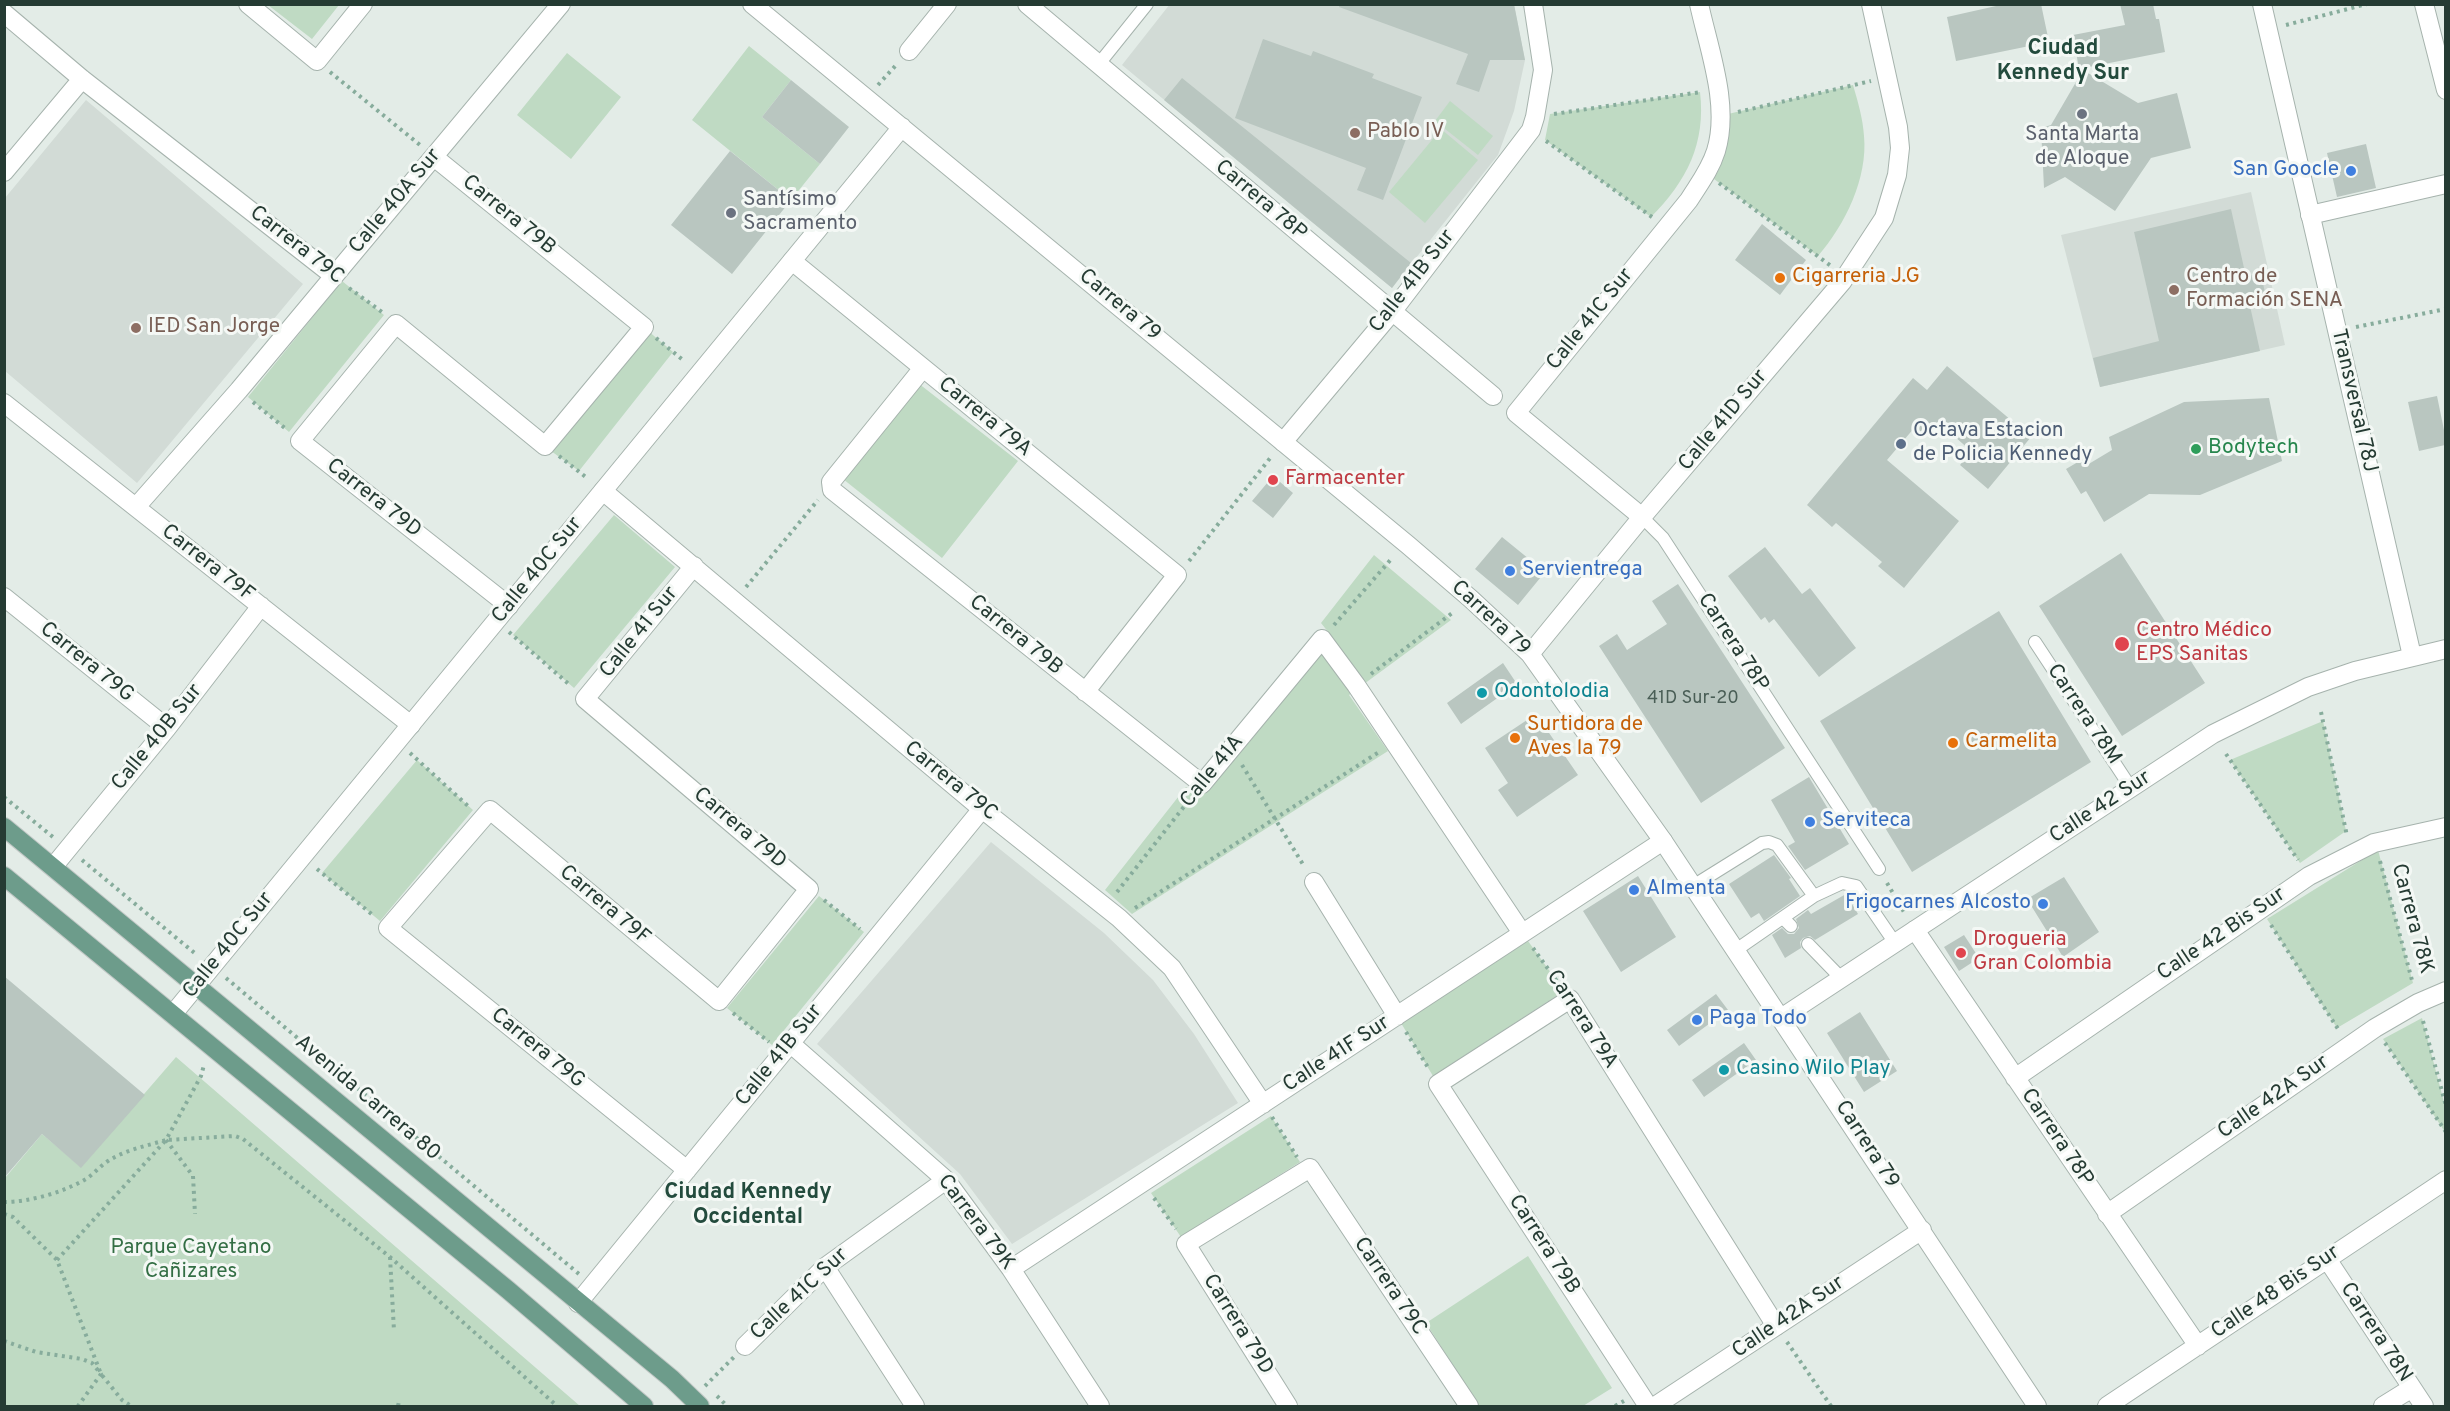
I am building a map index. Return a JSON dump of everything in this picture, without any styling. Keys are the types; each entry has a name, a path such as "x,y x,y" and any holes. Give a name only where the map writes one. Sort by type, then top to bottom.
{"main road":[{"name":"Avenida Carrera 80","path":"4,827 696,1403"},
{"path":"4,876 508,1290 644,1407"}],"street":[{"path":"248,4 317,61 363,4"},
{"name":"Calle 40A Sur","path":"136,507 239,390 561,4"},
{"name":"Carrera 79","path":"752,4 1471,599 1530,654 1663,841 2037,1407"},
{"path":"909,51 947,4"},
{"name":"Carrera 78P","path":"1027,4 1493,396"},
{"path":"1533,4 1543,70 1533,123"},
{"name":"Calle 41C Sur","path":"1516,413 1707,174 1716,151 1720,116 1717,89 1699,4"},
{"name":"Calle 41D Sur","path":"1530,654 1642,517 1846,277 1884,218 1897,175 1900,148 1898,127 1871,4"},
{"name":"Transversal 78J","path":"2262,4 2412,656"},
{"path":"2424,4 2445,90"},
{"name":"Carrera 79C","path":"4,13 82,79 334,276"},
{"path":"4,172 82,79"},
{"name":"Calle 41B Sur","path":"1283,442 1392,312 1533,123"},
{"name":"Calle 40C Sur","path":"173,1014 902,127"},
{"name":"Carrera 79B","path":"434,157 644,327"},
{"path":"2310,215 2445,184"},
{"name":"Carrera 79A","path":"792,261 1177,575"},
{"path":"300,441 396,324 545,446 644,327"},
{"path":"830,486 923,368"},
{"name":"Carrera 79F","path":"7,410 136,507 411,725"},
{"name":"Carrera 78P","path":"1516,413 1642,517"},
{"name":"Carrera 79D","path":"300,441 508,606"},
{"name":"Carrera 79B","path":"830,486 1202,784"},
{"name":"Carrera 79C","path":"603,491 982,809 1112,912 1172,968 1263,1104"},
{"name":"Calle 41 Sur","path":"585,699 694,566"},
{"path":"1085,692 1177,575"},
{"name":"Carrera 79G","path":"4,597 167,728"},
{"name":"Calle 40B Sur","path":"53,867 167,728 261,606"},
{"path":"1322,639 1356,685 1522,933"},
{"name":"Calle 41A","path":"1202,784 1322,639"},
{"name":"Calle 42 Sur","path":"1781,1018 2213,734 2308,687 2355,671 2445,649"},
{"name":"Carrera 79D","path":"585,699 809,889"},
{"name":"Calle 41B Sur","path":"578,1303 982,809"},
{"path":"388,928 486,814"},
{"name":"Carrera 79F","path":"486,814 719,1001"},
{"name":"Calle 42 Bis Sur","path":"2015,1078 2309,876 2374,843 2445,827"},
{"name":"Calle 41F Sur","path":"1011,1269 1663,841"},
{"path":"1314,882 1396,1016"},
{"path":"719,1001 809,889"},
{"name":"Carrera 79G","path":"388,928 687,1170"},
{"name":"Carrera 78P","path":"1915,930 2198,1346"},
{"name":"Calle 42A Sur","path":"2107,1214 2375,1028 2418,1003 2445,991"},
{"path":"1438,1084 1570,999"},
{"name":"Carrera 79A","path":"1570,999 1776,1326"},
{"name":"Carrera 79K","path":"786,1048 946,1180 1011,1269 1100,1407"},
{"name":"Carrera 79B","path":"1438,1084 1648,1407"},
{"path":"1186,1244 1307,1169"},
{"name":"Carrera 79C","path":"1307,1169 1469,1407"},
{"name":"Calle 41C Sur","path":"745,1346 825,1267 946,1180"},
{"name":"Calle 48 Bis Sur","path":"2107,1407 2445,1180"},
{"name":"Calle 42A Sur","path":"1655,1407 1922,1230"},
{"name":"Carrera 79D","path":"1186,1244 1288,1407"},
{"name":"Carrera 78N","path":"2327,1259 2424,1407"},
{"path":"825,1267 915,1407"},
{"path":"2384,1407 2412,1388"}],"lane":[{"path":"1098,65 1147,4"},
{"name":"Carrera 78P","path":"1642,517 1663,538 1879,869"},
{"name":"Carrera 78M","path":"2034,642 2132,788"},
{"path":"1693,886 1762,843 1769,842 1777,845 1814,896"},
{"path":"1736,950 1787,922 1814,896 1842,883 1856,886 1895,943"},
{"path":"1808,944 1841,978"}],"path":[{"path":"2268,29 2367,4"},
{"path":"878,86 909,51"},
{"path":"317,61 434,157"},
{"path":"1720,116 1887,78"},
{"path":"1533,123 1717,89"},
{"path":"1533,123 1666,227"},
{"path":"1707,174 1846,277"},
{"name":"Carrera 79C","path":"334,276 396,324"},
{"path":"2337,331 2445,309"},
{"path":"644,327 683,360"},
{"path":"239,390 300,441"},
{"path":"545,446 587,478"},
{"path":"1177,575 1271,458"},
{"path":"734,602 830,486"},
{"path":"1322,639 1393,557"},
{"path":"1356,685 1455,611"},
{"path":"508,631 585,699"},
{"path":"2321,711 2349,854"},
{"path":"1112,912 1275,819 1394,742"},
{"path":"1232,748 1314,882"},
{"path":"410,753 486,814"},
{"path":"2226,754 2309,876"},
{"name":"Calle 41A","path":"1112,912 1202,784"},
{"path":"4,797 192,950"},
{"name":"Carrera 78K","path":"2374,843 2445,1106"},
{"path":"1879,869 1904,912"},
{"path":"322,873 388,928"},
{"path":"809,889 875,940"},
{"path":"2261,909 2349,1046"},
{"name":"Carrera 79A","path":"1522,933 1570,999"},
{"path":"234,985 592,1285"},
{"path":"719,1001 786,1048"},
{"path":"1396,1016 1438,1084"},
{"path":"2375,1028 2445,1132"},
{"path":"57,1260 166,1140 201,1076 209,1044"},
{"path":"1263,1104 1307,1169"},
{"path":"4,1202 16,1202 53,1193 86,1179 108,1161 126,1152 166,1140 235,1136 243,1139 390,1257 556,1407"},
{"path":"166,1140 194,1176 195,1214"},
{"path":"1144,1182 1186,1244"},
{"path":"4,1214 13,1217 57,1260 101,1374"},
{"path":"390,1257 394,1331"},
{"path":"1776,1326 1831,1407"},
{"path":"4,1341 36,1352 82,1359 92,1363 122,1400 131,1407"},
{"name":"Calle 41C Sur","path":"696,1403 707,1385 745,1346"},
{"path":"78,1407 101,1374"},
{"path":"699,1377 727,1407"}],"shaded area":[{"name":"Pablo IV","path":"1170,4 1514,5 1525,60 1514,111 1498,155 1392,288 1122,65"},
{"name":"IED San Jorge","path":"86,100 303,284 137,483 5,371 5,198"},
{"name":"Centro de Formación SENA","path":"2251,192 2285,345 2100,387 2061,235"},
{"path":"991,842 1104,933 1153,980 1194,1034 1238,1103 1012,1244 960,1174 817,1044"}],"green space":[{"path":"339,4 312,39 268,5"},
{"path":"749,46 791,80 762,117 820,164 791,200 692,120"},
{"path":"567,53 621,97 571,159 517,115"},
{"path":"1853,85 1863,130 1862,168 1853,200 1837,230 1818,256 1714,179 1726,148 1728,114"},
{"path":"1700,92 1700,128 1691,160 1675,189 1651,217 1545,140 1550,114"},
{"path":"1450,101 1493,136 1478,155 1435,121"},
{"path":"1441,129 1478,160 1425,223 1389,192"},
{"path":"342,281 384,315 289,432 248,397"},
{"path":"647,330 673,352 579,471 551,451"},
{"path":"918,383 1018,461 942,558 843,479"},
{"path":"614,515 675,567 574,688 513,635"},
{"path":"1374,555 1451,620 1349,695 1388,751 1132,914 1105,890 1186,787 1199,797 1333,638 1321,623"},
{"path":"2323,721 2346,831 2300,863 2230,760"},
{"path":"417,760 473,810 380,921 322,873"},
{"path":"2378,850 2413,983 2337,1028 2267,919"},
{"path":"819,896 864,932 772,1045 727,1008"},
{"path":"1528,941 1564,991 1433,1076 1401,1023"},
{"path":"2422,1018 2445,1106 2445,1132 2383,1039"},
{"name":"Parque Cayetano Cañizares","path":"176,1057 580,1406 5,1406 5,1178 42,1134 81,1167"},
{"path":"1271,1116 1300,1162 1181,1237 1151,1193"},
{"path":"1528,1256 1612,1388 1583,1406 1479,1406 1426,1323"}],"building":[{"path":"1340,4 1514,4 1525,60 1490,60 1479,92 1456,84 1468,54 1339,7"},
{"path":"2005,4 2041,4 2049,42 1956,61 1947,17"},
{"path":"2120,4 2153,4 2156,19 2159,19 2165,52 2079,69 2073,35 2125,25"},
{"path":"1263,39 1311,56 1313,51 1374,74 1372,78 1422,97 1383,200 1357,190 1366,168 1235,118"},
{"path":"2083,70 2138,103 2177,93 2191,148 2151,158 2115,211 2065,177 2044,188 2041,128 2051,125"},
{"path":"1182,78 1411,263 1392,288 1164,100"},
{"path":"791,80 849,127 820,164 762,117"},
{"name":"San Goocle","path":"2366,144 2376,188 2337,197 2327,153"},
{"name":"Santísimo Sacramento","path":"730,151 791,200 732,274 671,225"},
{"path":"2231,209 2246,277 2261,273 2265,293 2248,297 2260,351 2100,387 2093,358 2159,341 2134,232"},
{"path":"1762,224 1806,260 1780,295 1735,260"},
{"path":"1947,366 2031,437 1988,489 1960,465 1971,451 1938,422 1926,437 1915,427 1887,460 1959,521 1904,588 1878,566 1882,562 1836,523 1832,527 1807,505 1913,378 1927,390"},
{"path":"2437,396 2445,445 2419,451 2408,402"},
{"name":"Bodytech","path":"2269,398 2282,461 2200,495 2149,494 2104,522 2086,491 2081,494 2066,469 2083,459 2087,465 2112,450 2109,437 2184,402"},
{"path":"1273,476 1293,493 1273,518 1252,501"},
{"name":"Servientrega","path":"1502,537 1545,572 1518,605 1475,569"},
{"path":"1765,547 1802,594 1810,588 1856,648 1819,677 1774,619 1769,623 1765,617 1761,620 1728,576"},
{"name":"Centro Médico EPS Sanitas","path":"2121,553 2205,683 2122,736 2039,606"},
{"path":"1678,584 1785,748 1701,803 1599,646 1617,634 1627,650 1667,624 1652,601"},
{"path":"1999,611 2091,762 1912,872 1820,721"},
{"name":"Odontolodia","path":"1503,663 1517,684 1461,724 1447,703"},
{"path":"1536,714 1578,775 1517,817 1498,790 1508,783 1485,748"},
{"name":"Serviteca","path":"1809,777 1849,844 1805,870 1788,846 1795,842 1771,800"},
{"path":"1774,855 1791,878 1789,879 1800,896 1764,921 1759,913 1751,918 1729,884"},
{"path":"1638,876 1676,937 1621,972 1583,911"},
{"path":"2064,877 2099,932 2063,957 2027,899"},
{"path":"1846,894 1858,914 1815,940 1810,936 1803,938 1800,942 1801,948 1785,958 1772,935 1782,928 1788,934 1794,934 1799,928 1796,919 1808,910 1811,914"},
{"name":"Drogueria Gran Colombia","path":"1964,935 1979,958 1959,971 1944,947"},
{"path":"4,976 145,1095 81,1168 42,1134 4,1178"},
{"name":"Paga Todo","path":"1716,994 1728,1010 1679,1046 1667,1030"},
{"path":"1860,1012 1897,1071 1864,1092 1827,1033"},
{"name":"Casino Wilo Play","path":"1744,1043 1756,1060 1704,1097 1692,1080"}],"place":[{"name":"Santa Marta de Aloque","path":"2082,114"},
{"name":"Pablo IV","path":"1355,133"},
{"name":"San Goocle","path":"2351,171"},
{"name":"Santísimo Sacramento","path":"731,213"},
{"name":"Cigarreria J.G","path":"1780,278"},
{"name":"Centro de Formación SENA","path":"2174,290"},
{"name":"IED San Jorge","path":"136,328"},
{"name":"Octava Estacion de Policia Kennedy","path":"1901,444"},
{"name":"Bodytech","path":"2196,449"},
{"name":"Farmacenter","path":"1273,480"},
{"name":"Servientrega","path":"1510,571"},
{"name":"Centro Médico EPS Sanitas","path":"2122,644"},
{"name":"Odontolodia","path":"1482,693"},
{"name":"Surtidora de Aves la 79","path":"1515,738"},
{"name":"Carmelita","path":"1953,743"},
{"name":"Serviteca","path":"1810,822"},
{"name":"Almenta","path":"1634,890"},
{"name":"Frigocarnes Alcosto","path":"2043,904"},
{"name":"Drogueria Gran Colombia","path":"1961,953"},
{"name":"Paga Todo","path":"1697,1020"},
{"name":"Casino Wilo Play","path":"1724,1070"}],"district":[{"name":"Ciudad Kennedy Sur","path":"2063,62"},
{"name":"Ciudad Kennedy Occidental","path":"748,1206"}]}
